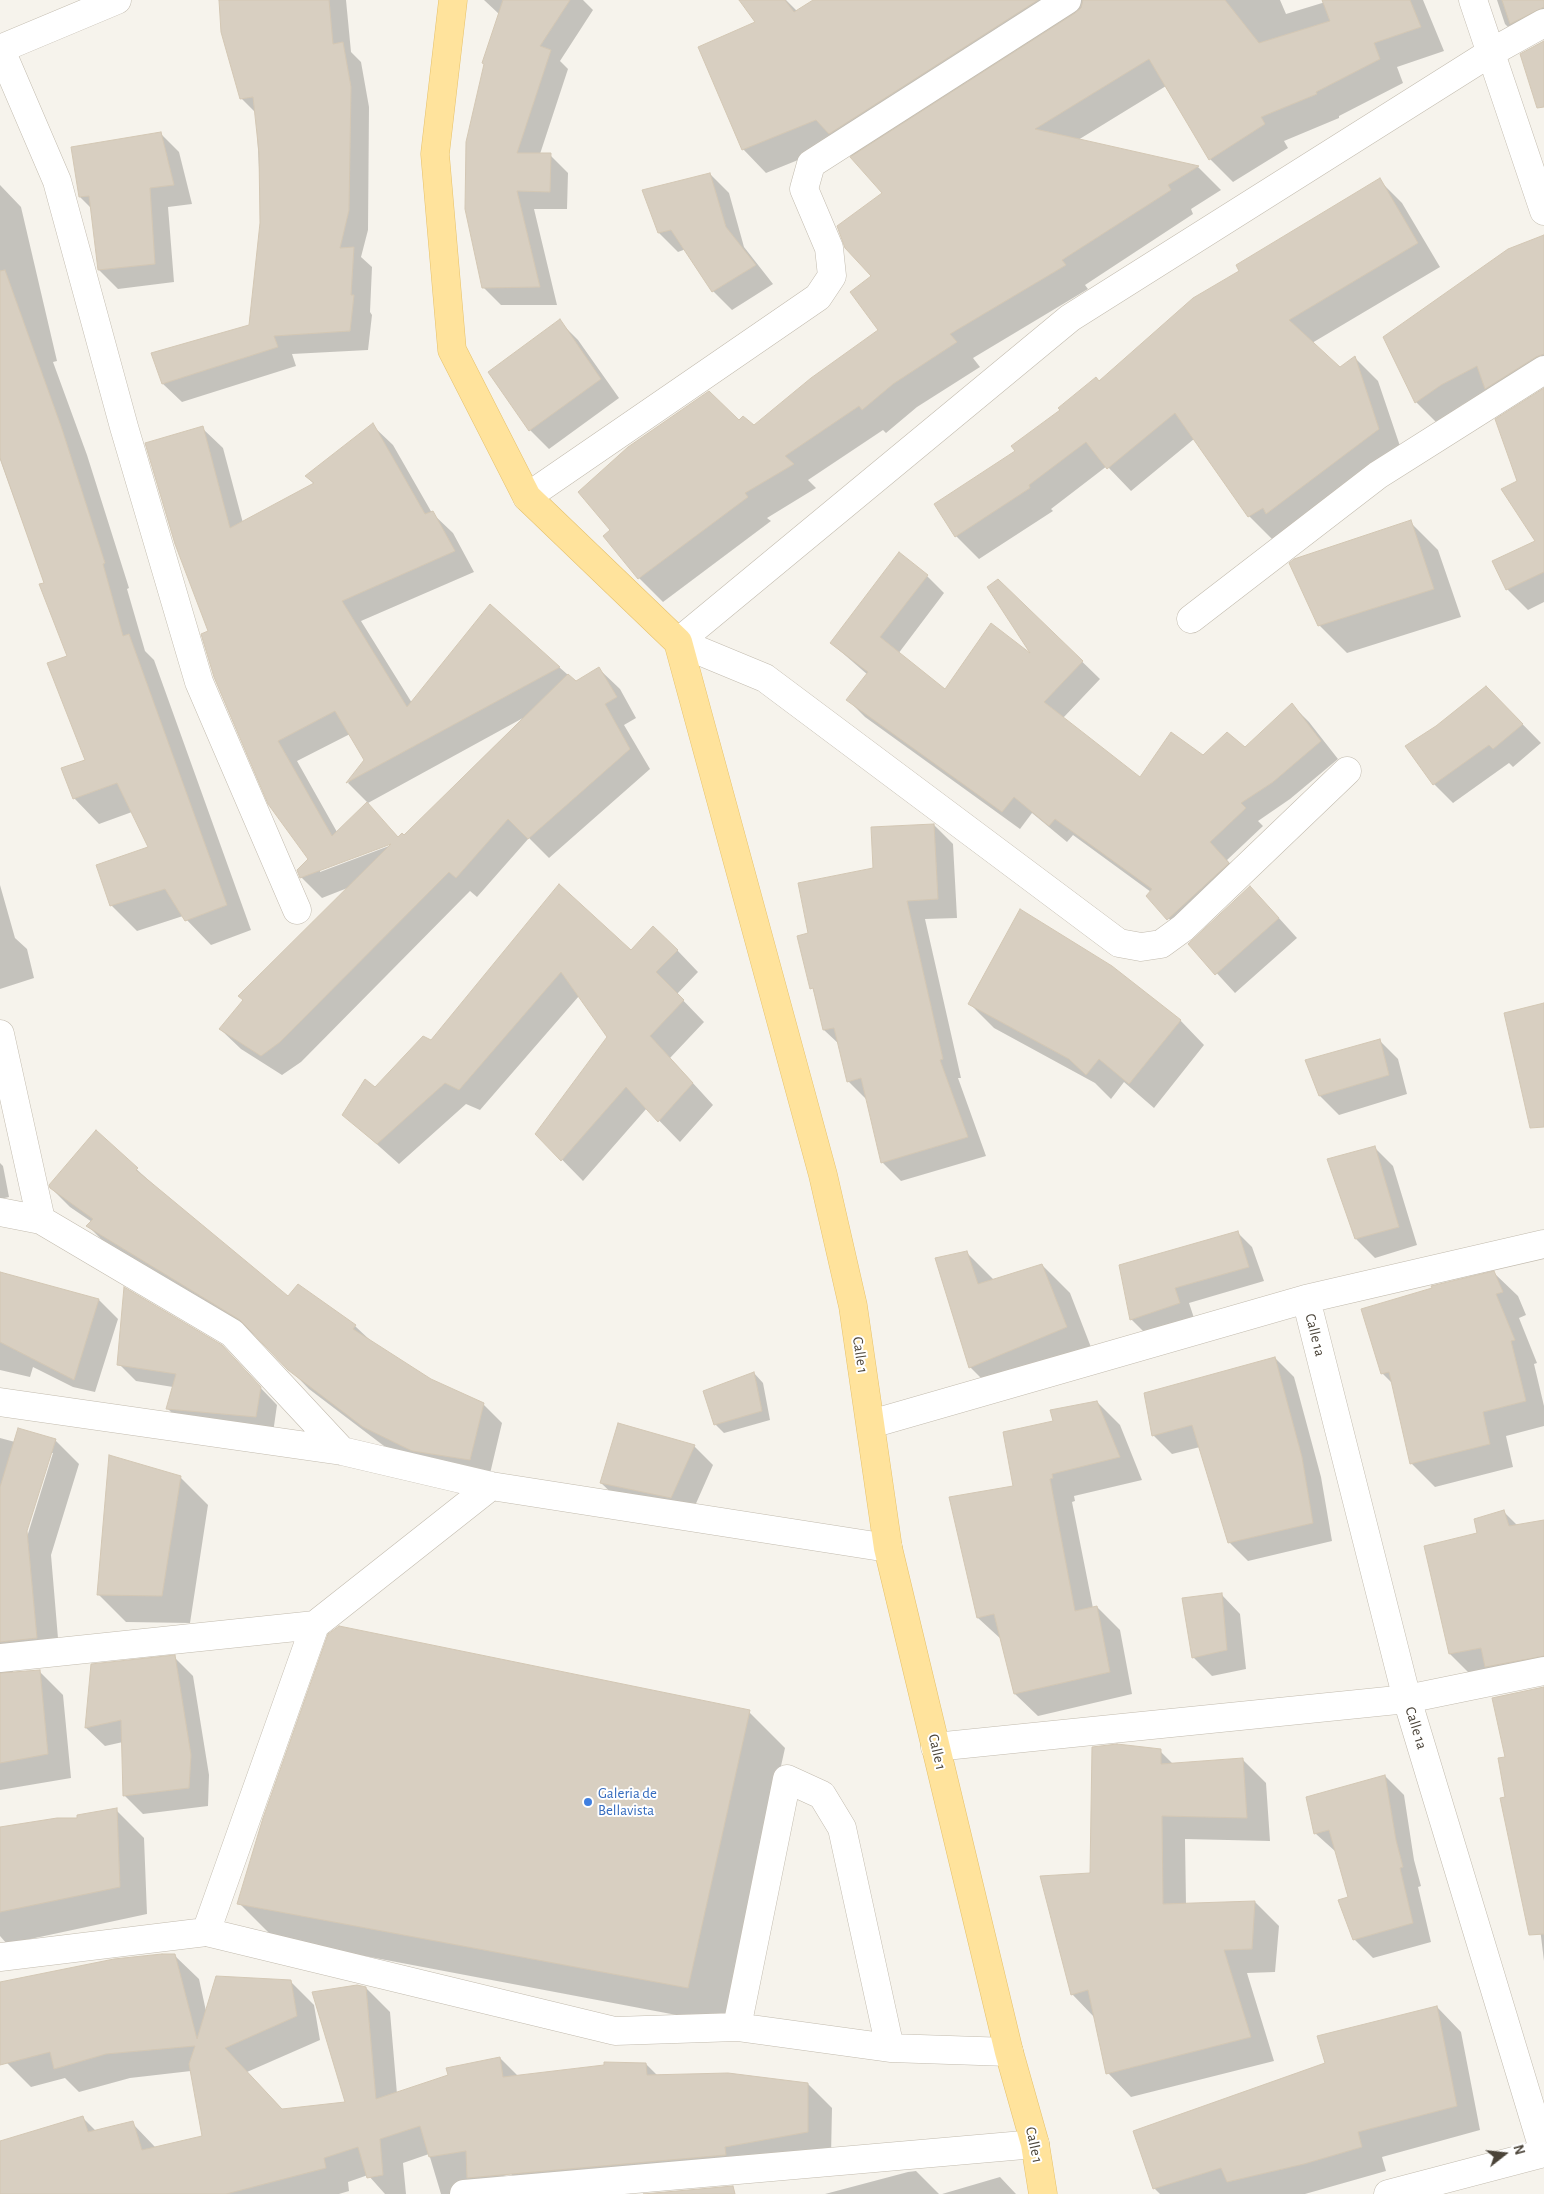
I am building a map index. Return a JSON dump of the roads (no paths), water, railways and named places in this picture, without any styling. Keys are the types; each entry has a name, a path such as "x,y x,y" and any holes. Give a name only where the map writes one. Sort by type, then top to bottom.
{"main road":[{"path":"453,0 435,154 452,350 527,497 678,642"},
{"name":"Calle 1","path":"678,642 823,1175 853,1306 888,1548 1009,2052 1035,2144 1043,2194"}],"street":[{"path":"117,0 0,48 57,181 124,427 199,682 297,910"},
{"path":"527,497 818,297 832,276 829,248 804,189 811,164 1066,0"},
{"path":"1473,0 1544,211"},
{"path":"1347,771 1183,928 1161,944 1141,947 1119,943 765,678 678,642 1070,318 1490,54 1544,23"},
{"path":"1191,619 1378,475 1544,370"},
{"path":"0,1034 41,1220"},
{"path":"0,1212 41,1220 232,1333 342,1451"},
{"path":"871,1424 1306,1299 1544,1244"},
{"name":"Calle 1a","path":"1306,1299 1407,1699 1544,2152"},
{"path":"0,1402 342,1451 491,1486 888,1548"},
{"path":"206,1932 315,1626 491,1486"},
{"path":"0,1658 315,1626"},
{"path":"936,1747 1407,1699 1544,1671"},
{"path":"737,2027 787,1779 822,1795 842,1828 890,2048"},
{"path":"0,1958 206,1932 615,2030 737,2027 890,2048 1009,2052"},
{"path":"464,2194 1035,2144"},
{"path":"1388,2194 1544,2152"}],"place":[{"name":"Galeria de Bellavista","path":"588,1802"}]}
